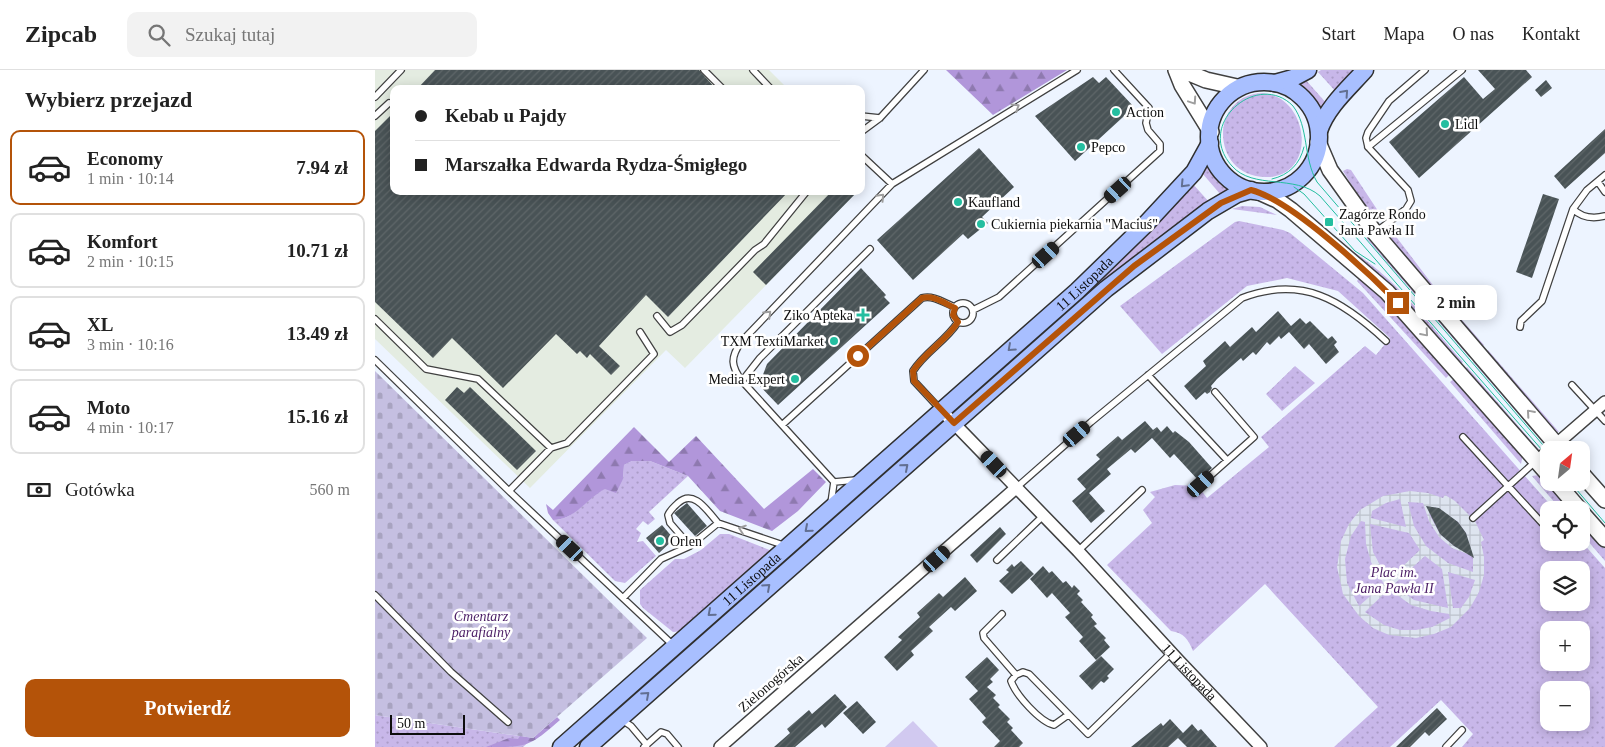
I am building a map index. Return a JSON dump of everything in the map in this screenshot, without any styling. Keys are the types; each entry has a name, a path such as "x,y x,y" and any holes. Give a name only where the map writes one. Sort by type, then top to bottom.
{"main road":[{"path":"1275,83 1293,78 1307,70"},
{"path":"1319,137 1313,115 1303,100 1289,88 1275,83 1254,82 1237,88 1218,107 1211,138 1213,157 1222,170 1233,180 1255,191 1284,190 1296,184 1310,168 1319,137 1325,116 1365,70"},
{"name":"11 Listopada","path":"588,747 626,718 793,553 829,511 863,479 1077,291 1123,248 1194,172 1211,138"},
{"name":"11 Listopada","path":"561,747 674,646 954,423 1134,266 1221,203 1255,191"},
{"path":"674,646 686,659"},
{"path":"608,705 626,718"}],"street":[{"path":"1176,70 1182,85 1211,138"},
{"path":"1182,70 1206,80 1237,88"},
{"path":"1319,137 1330,170 1375,233 1554,441"},
{"path":"1255,191 1277,200 1291,210 1387,292 1540,464"},
{"path":"1565,441 1595,409 1605,402"},
{"name":"11 Listopada","path":"941,410 1078,551 1171,653 1261,747"},
{"path":"1590,483 1605,500"},
{"name":"Zielonogórska","path":"720,747 1016,488"},
{"path":"1563,491 1572,501"},
{"path":"1590,522 1605,539"}],"lane":[{"path":"375,97 401,70"},
{"path":"704,70 719,85"},
{"path":"753,70 767,85"},
{"path":"865,129 880,118 924,70"},
{"path":"834,482 733,369 732,360 741,342 892,184 1077,70"},
{"path":"958,322 970,321 973,310 999,297 1160,151 1160,144 1148,130 1146,123 1149,108 1114,70"},
{"path":"1375,233 1406,209 1411,201 1408,190 1368,147 1367,132 1389,100 1425,70"},
{"path":"1368,147 1462,70"},
{"path":"375,116 389,103"},
{"path":"865,116 880,118"},
{"path":"865,159 892,184"},
{"path":"1520,327 1521,321 1541,301 1547,289 1573,208 1587,190 1605,175"},
{"path":"1598,182 1605,192"},
{"path":"657,316 670,332 682,325 755,250 770,238 804,195"},
{"path":"1573,208 1583,216 1595,219 1605,216"},
{"path":"742,381 761,358 870,249"},
{"path":"1016,488 1241,298 1269,289 1285,288 1313,292 1352,311 1386,341"},
{"path":"782,426 922,298 928,296 935,298 955,308"},
{"path":"958,322 953,315 955,308 965,302 973,310"},
{"path":"375,319 426,369 478,379 551,448"},
{"path":"941,410 914,381 913,371 918,363 949,335 958,322"},
{"path":"509,491 551,448 567,443 653,354 639,332"},
{"path":"375,360 509,491 674,646"},
{"path":"1148,375 1227,460"},
{"path":"1572,385 1605,421"},
{"path":"1201,484 1254,437 1215,392"},
{"path":"1463,437 1540,521"},
{"path":"1473,518 1537,461"},
{"path":"834,482 863,479"},
{"path":"829,511 834,482"},
{"path":"1078,551 1142,490"},
{"path":"690,546 670,523 668,515 681,500 688,498 699,501 718,523 735,527 793,553"},
{"path":"997,560 1043,516"},
{"path":"623,598 661,559 690,546 718,523"},
{"path":"375,595 451,672 508,722"},
{"path":"1002,614 983,633 985,638 1016,675"},
{"path":"1068,715 1054,725 1046,723 1014,691 1011,682 1016,675 1023,672 1029,674 1089,734 1171,653"},
{"path":"626,718 645,746 661,732 667,734 678,747"},
{"path":"1445,747 1462,730"}],"shaded area":[{"path":"375,70 769,70 784,85 390,85 390,195 854,195 685,368 666,350 530,488 375,339"},
{"path":"1410,491 1428,493 1443,498 1445,495 1455,501 1475,521 1484,540 1481,542 1484,557 1484,575 1479,592 1470,608 1451,627 1434,634 1416,638 1389,635 1373,628 1359,616 1343,594 1337,567 1341,541 1349,524 1360,510 1383,496","holes":["1400,499 1406,527 1371,518 1372,511 1386,503","1408,502 1423,503 1429,521 1439,537 1452,548 1473,556 1473,572 1448,563 1426,546 1414,526","1435,507 1458,522 1466,533 1471,552 1454,546 1440,534 1429,514 1435,514","1361,521 1365,522 1366,544 1371,562 1384,584 1359,606 1347,583 1345,559 1351,536","1370,524 1409,533 1420,550 1388,580 1373,552","1425,556 1442,569 1448,608 1414,600 1393,585","1448,572 1475,580 1469,597 1461,608 1453,608","1389,589 1411,605 1449,614 1450,618 1432,627 1416,630 1400,630 1384,625 1365,612"]},
{"path":"913,721 938,747 885,747"}],"green space":[{"path":"946,70 1067,70 993,115"},
{"path":"1321,70 1357,70 1337,93 1318,72"},
{"path":"1305,79 1327,104 1319,112 1311,98 1295,85"},
{"path":"1262,93 1278,97 1290,107 1298,120 1301,135 1301,150 1295,163 1285,173 1269,177 1250,174 1235,165 1227,152 1223,137 1225,121 1232,107 1244,97"},
{"path":"1209,163 1219,177 1232,188 1221,195 1202,173"},
{"path":"1351,170 1384,220 1371,212 1360,199 1343,171"},
{"path":"1192,183 1210,203 971,402 968,398 1029,344"},
{"path":"1242,206 1260,207 1277,215 1232,209"},
{"name":"Plac im. Jana Pawła II","path":"1239,221 1290,233 1363,293 1547,501 1540,501 1540,551 1590,551 1605,568 1605,747 1462,747 1473,734 1441,700 1390,747 1334,747 1378,707 1265,584 1193,651 1185,637 1171,631 1107,565 1152,523 1143,510 1155,497 1150,492 1175,485 1198,486 1207,498 1269,447 1261,437 1365,346 1376,355 1390,338 1338,291 1287,278 1247,286 1162,354 1120,306 1235,222"},
{"path":"1391,230 1442,297 1484,345 1480,348 1390,239"},
{"path":"1369,237 1472,355 1469,357 1366,238"},
{"path":"1352,251 1398,288 1463,362 1459,365 1351,253"},
{"path":"1359,278 1382,297 1452,372 1446,378 1357,281"},
{"path":"1488,350 1559,432 1553,431 1484,354"},
{"path":"1476,360 1544,441 1542,441 1473,362"},
{"path":"1295,366 1315,383 1282,411 1266,394"},
{"path":"1467,367 1540,451 1537,452 1464,370"},
{"name":"Cmentarz parafialny","path":"375,371 647,638 533,738 375,715"},
{"path":"1456,377 1523,454 1521,464 1450,382"},
{"path":"634,427 669,462 696,436 764,509 813,469 826,482 798,511 772,531 720,511 688,476 650,461 632,461 624,465 623,479 616,493 605,489 574,513 561,519 553,520 548,513 546,504 553,510"},
{"path":"632,461 650,461 688,476 649,512 655,519 648,525 643,521 636,529 641,533 637,542 643,541 656,556 625,583 615,581 553,520 566,517 576,511 595,494 623,479 624,465"},
{"path":"1532,476 1540,476 1540,485"},
{"path":"1545,491 1556,491 1565,501 1553,501"},
{"path":"1590,530 1605,547 1605,561 1590,544"},
{"path":"720,534 729,534 772,551 684,631 673,632 643,608 640,604 640,590 675,559 684,559 701,550"},
{"path":"375,715 533,738 523,747 375,747"},
{"path":"557,717 560,720 541,736 527,744 511,747 486,747 509,738 518,739 520,736 533,738"}],"building":[{"path":"435,70 699,70 712,85 421,85"},
{"name":"Lidl","path":"1478,70 1526,70 1532,77 1419,178 1389,142 1464,77 1483,99 1495,89"},
{"path":"1093,77 1099,83 1106,77 1134,107 1075,161 1035,116"},
{"path":"1546,80 1552,88 1541,97 1535,90"},
{"path":"390,116 390,195 785,195 668,317 646,295 599,346 620,366 611,375 590,354 587,358 580,351 577,354 556,334 503,388 452,338 433,358 375,302 375,131"},
{"path":"1605,129 1605,153 1565,189 1554,176"},
{"name":"Kaufland","path":"979,148 1014,187 982,217 988,223 968,239 963,234 913,280 877,240"},
{"path":"1543,194 1559,199 1532,278 1516,272"},
{"path":"828,195 854,195 766,285 753,272"},
{"path":"861,268 886,295 884,297 890,303 778,405 759,385 767,364"},
{"path":"1278,311 1291,326 1300,318 1306,324 1310,321 1328,339 1332,336 1337,342 1334,345 1339,352 1326,364 1309,344 1304,349 1289,332 1281,339 1279,336 1270,345 1267,342 1256,355 1253,352 1243,361 1241,358 1217,379 1211,386 1210,392 1207,394 1205,392 1196,400 1184,386 1206,366 1203,361 1225,341 1230,347 1252,327 1256,332"},
{"path":"457,387 464,393 470,387 536,451 517,470 445,400"},
{"path":"1145,421 1153,430 1157,427 1161,432 1167,426 1173,433 1175,431 1189,442 1212,468 1198,480 1174,454 1170,458 1152,438 1135,453 1131,449 1107,469 1111,474 1089,493 1105,511 1091,523 1072,501 1086,489 1077,479 1100,459 1096,455 1118,436 1122,440"},
{"path":"687,503 707,526 695,536 674,513"},
{"path":"1426,506 1439,508 1458,522 1466,533 1474,558 1454,546 1440,534"},
{"path":"662,525 674,539 659,553 646,538"},
{"path":"1000,527 1006,534 977,563 970,555"},
{"path":"1021,561 1034,574 1012,594 999,581 1009,572 1006,570 1012,564 1014,567"},
{"path":"1043,566 1049,573 1052,571 1063,583 1066,581 1072,588 1074,585 1080,591 1077,594 1083,600 1081,602 1093,615 1091,617 1097,624 1094,626 1106,638 1104,640 1110,647 1096,660 1079,641 1083,637 1065,617 1070,613 1052,593 1047,598 1030,579"},
{"path":"965,577 977,591 955,611 951,607 929,627 933,631 911,651 914,655 897,671 884,657 902,640 898,637 920,617 917,613 939,593 943,597"},
{"path":"1101,656 1114,669 1107,676 1109,678 1104,683 1101,681 1092,690 1079,676"},
{"path":"987,657 999,670 990,679 993,682 987,687 996,695 993,698 1000,705 998,707 1010,719 1007,722 1013,728 1011,730 1023,743 1019,747 994,747 1000,741 982,722 986,718 969,699 978,691 965,677"},
{"path":"835,694 847,707 825,728 822,724 795,747 774,747 790,733 787,729 809,710 812,714"},
{"path":"857,701 876,722 863,734 843,713"},
{"path":"1437,708 1447,719 1429,736 1425,732 1410,747 1396,747"},
{"path":"1170,719 1183,733 1192,724 1198,731 1201,729 1217,747 1187,747 1178,738 1168,747 1131,747 1161,723 1163,726"}],"tram line":[{"path":"1540,442 1317,182 1310,163 1302,123 1293,106 1279,97 1263,94 1248,98 1235,107 1225,119 1221,134 1222,150 1232,166 1251,178 1299,185 1310,189 1320,196 1540,448"},
{"path":"1272,179 1289,172 1297,164 1304,147"},
{"path":"1294,187 1304,194 1355,251 1375,264"},
{"path":"1578,491 1605,523"}],"place":[{"name":"Action","path":"1116,112"},
{"name":"Lidl","path":"1445,124"},
{"name":"Pepco","path":"1081,147"},
{"name":"Kaufland","path":"958,202"},
{"name":"Zagórze Rondo Jana Pawła II","path":"1329,222"},
{"name":"Cukiernia piekarnia \"Maciuś\"","path":"981,224"},
{"name":"Ziko Apteka","path":"863,315"},
{"name":"TXM TextiMarket","path":"834,341"},
{"name":"Media Expert","path":"795,379"},
{"name":"Orlen","path":"660,541"}],"route":[{"path":"858,356 922,298 928,296 935,298 955,308 953,315 958,322 949,335 927,354 913,371 914,381 954,423 1134,266 1208,211 1237,194 1251,190 1277,200 1291,210 1367,273 1398,303"}]}
